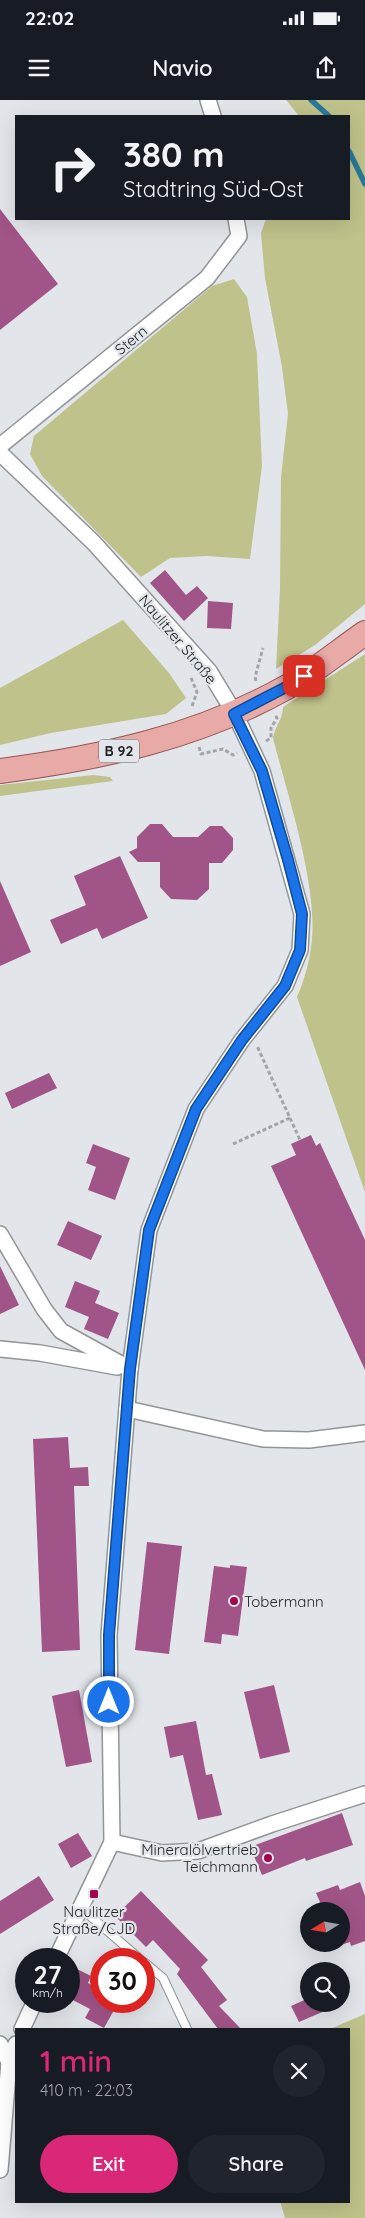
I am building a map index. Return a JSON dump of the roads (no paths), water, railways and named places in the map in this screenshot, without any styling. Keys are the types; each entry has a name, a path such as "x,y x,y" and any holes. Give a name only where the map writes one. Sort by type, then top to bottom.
{"main road":[{"name":"B 92","path":"0,771 71,762 137,748 234,714 288,686 365,633"}],"street":[{"path":"208,100 213,115"},
{"name":"Stern","path":"0,446 207,278 239,236 236,220"},
{"name":"Naulitzer Straße","path":"0,453 94,543 203,664 234,714 262,771 302,914 300,950 285,986 249,1031 196,1109 149,1230 130,1369 109,1635 112,1842 82,1909 62,1948"},
{"path":"0,1234 44,1309 61,1331 130,1369"},
{"path":"0,1349 40,1353 130,1369"},
{"path":"127,1409 213,1430 262,1439 309,1440 365,1434"},
{"path":"112,1842 162,1853 198,1851 365,1794"},
{"path":"22,2028 29,2013"},
{"path":"0,2044 5,2065 0,2170"},
{"path":"5,2065 15,2046"}],"lane":[{"path":"82,1909 127,1948"},
{"path":"155,1971 163,1978 187,2028"}],"waterway":[{"path":"311,100 328,115"},
{"path":"350,153 365,184"}],"place":[{"name":"Tobermann","path":"234,1601"},
{"name":"Mineralölvertrieb Teichmann","path":"268,1858"},
{"name":"Naulitzer Straße/CJD","path":"94,1894"}]}
